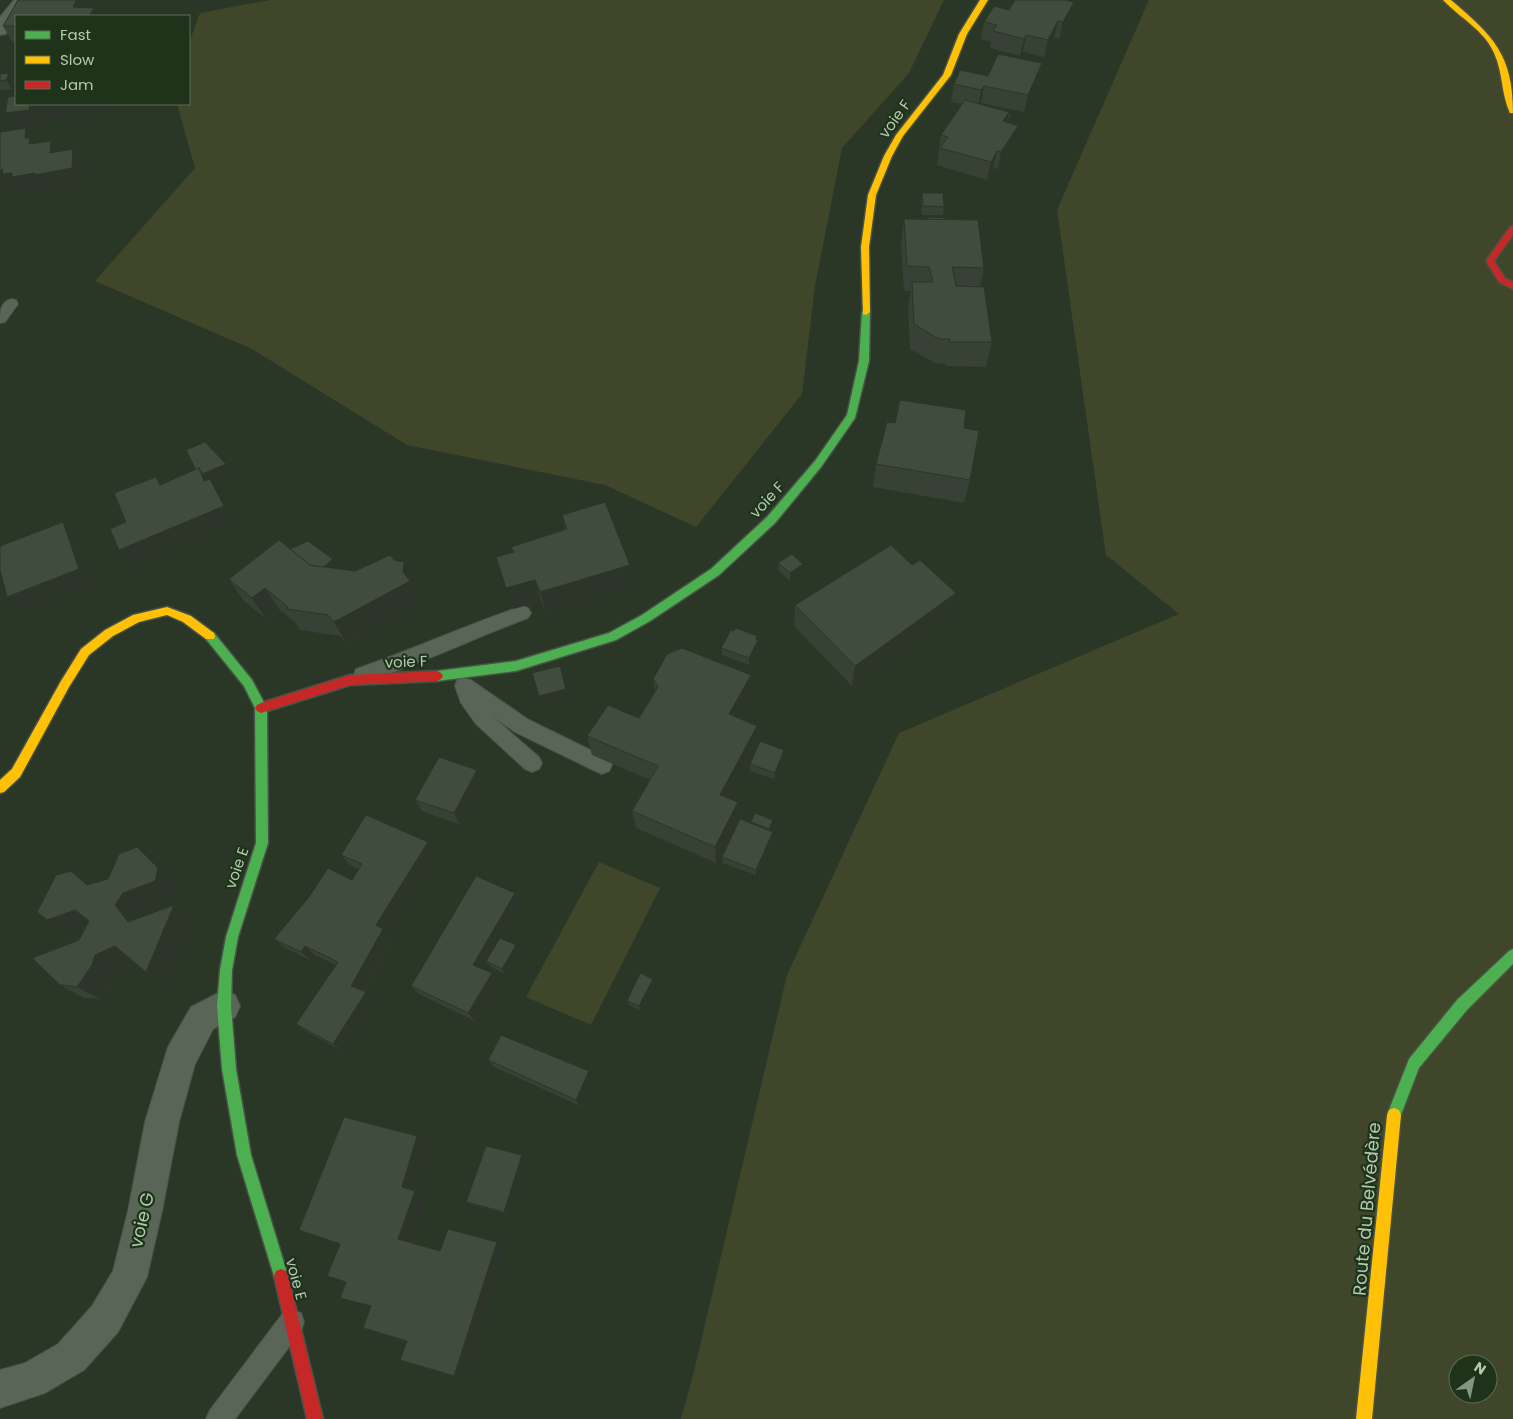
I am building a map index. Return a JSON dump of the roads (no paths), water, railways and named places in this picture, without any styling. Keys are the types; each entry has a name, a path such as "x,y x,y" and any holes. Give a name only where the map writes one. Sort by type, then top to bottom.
{"street":[{"path":"0,30 13,11 24,0"},
{"name":"voie F","path":"261,708 350,680 464,680 612,638 646,618 715,572 771,520 818,464 852,416 858,396 864,361 866,332 865,248 869,211 876,185 888,156 900,135 947,75 963,34 984,0"},
{"path":"1447,0 1488,35 1502,62 1506,97 1513,111"},
{"path":"1513,229 1490,261 1502,280 1513,286"},
{"name":"voie E","path":"0,788 16,773 65,684 85,652 109,633 137,618 167,611 187,619 210,636 248,684 261,708 262,843 232,937 226,970 224,1006 229,1069 244,1155 280,1274 315,1419"},
{"name":"Route du Belvédère","path":"1364,1419 1393,1118 1414,1064 1462,1004 1513,955"},
{"name":"voie G","path":"0,1389 32,1380 71,1357 105,1319 129,1277 145,1211 162,1122 180,1059 202,1018 224,1006"}],"lane":[{"path":"0,318 11,304"},
{"path":"350,680 407,660 459,636 522,613"},
{"path":"464,680 466,696 482,718 532,762"},
{"path":"464,680 522,726 602,765"},
{"path":"219,1419 292,1322"}]}
